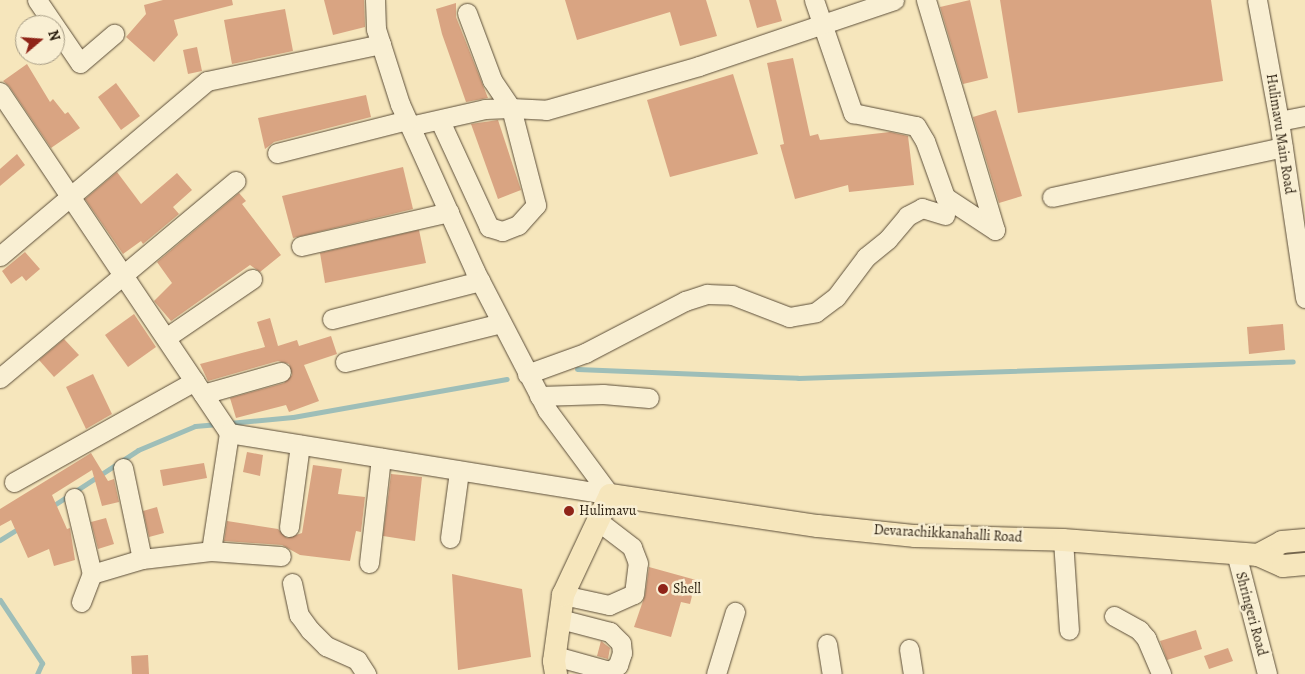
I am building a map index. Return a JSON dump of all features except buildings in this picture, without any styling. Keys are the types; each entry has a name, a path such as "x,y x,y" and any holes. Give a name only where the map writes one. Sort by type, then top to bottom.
{"main road":[{"path":"556,665 563,595 610,495"},
{"name":"Devarachikkanahalli Road","path":"610,495 818,526 915,536 1063,540 1258,555 1283,566 1305,564"},
{"path":"1258,555 1282,542 1305,540"}],"street":[{"path":"37,0 80,63 114,34"},
{"path":"375,0 376,28 409,123 480,281 539,396 559,428 610,495"},
{"path":"814,0 853,113 916,126 925,141 945,197 996,230 926,0"},
{"path":"277,153 409,123 440,121 485,109 546,110 699,66 823,22 894,0"},
{"name":"Hulimavu Main Road","path":"1257,0 1279,121 1305,298"},
{"path":"440,121 490,227 502,231 518,225 536,205 511,108 492,80 467,13"},
{"path":"0,256 207,81 381,44"},
{"path":"0,92 69,198 167,337 225,427 211,551"},
{"path":"1279,121 1305,116"},
{"path":"1052,197 1283,147"},
{"path":"0,378 236,181"},
{"path":"527,374 586,353 685,301 707,294 732,295 789,317 816,312 836,297 866,257 888,239 907,216 922,208 945,215"},
{"path":"301,246 449,212"},
{"path":"167,337 252,279"},
{"path":"332,320 480,281"},
{"path":"345,362 502,323"},
{"path":"14,482 199,388 281,372"},
{"path":"539,396 604,394 649,398"},
{"path":"225,427 300,445 610,495"},
{"path":"289,527 300,445"},
{"path":"369,563 381,458"},
{"path":"123,468 142,559"},
{"path":"450,538 459,471"},
{"path":"74,498 92,574 81,602"},
{"path":"563,595 609,605 634,594 638,562 632,547 598,521"},
{"path":"1063,540 1068,630"},
{"path":"92,574 142,559 211,551 281,556"},
{"name":"Shringeri Road","path":"1236,553 1267,674"},
{"path":"292,583 299,615 304,622 326,646 357,660 366,674"},
{"path":"716,674 735,612"},
{"path":"1114,616 1139,630 1146,638 1161,674"},
{"path":"556,665 610,671 618,665 622,653 620,643 610,632 560,619"},
{"path":"827,644 832,674"},
{"path":"909,649 913,674"}],"waterway":[{"path":"577,369 798,378 1293,362"},
{"path":"229,423 293,417 507,379"},
{"path":"51,507 138,450 195,426 218,424"},
{"path":"0,540 21,527"},
{"path":"0,600 42,663 37,674"}],"place":[{"name":"Hulimavu","path":"569,511"},
{"name":"Shell","path":"663,589"}]}
